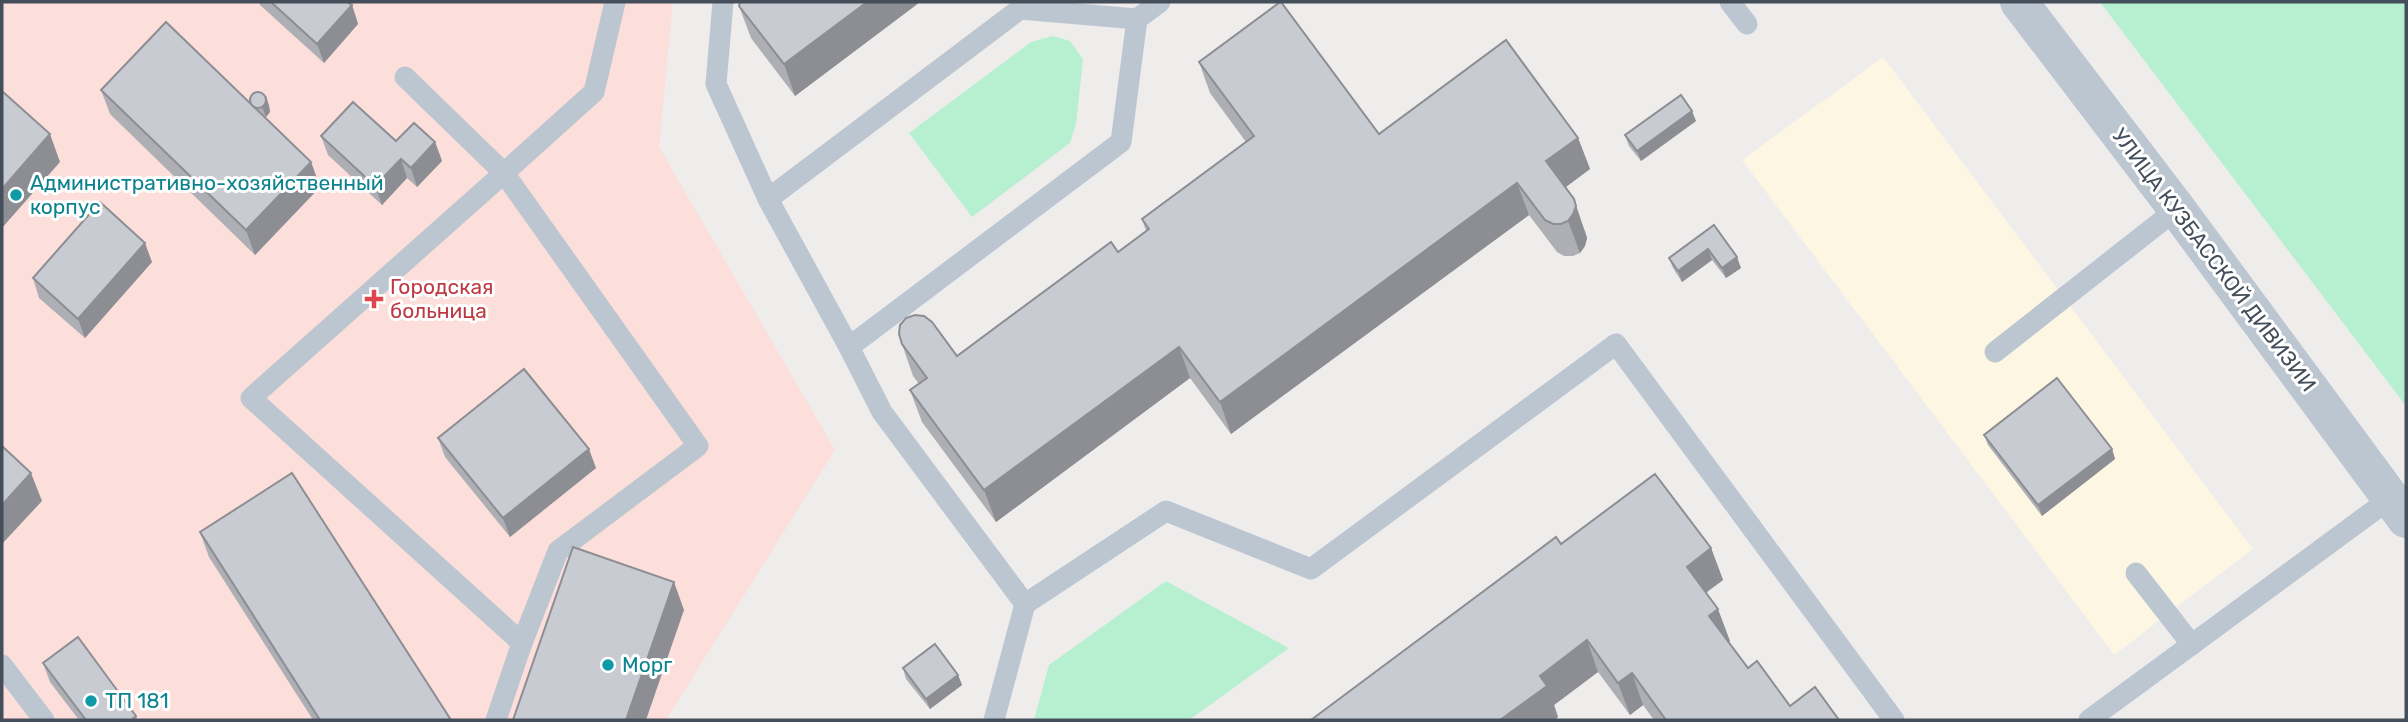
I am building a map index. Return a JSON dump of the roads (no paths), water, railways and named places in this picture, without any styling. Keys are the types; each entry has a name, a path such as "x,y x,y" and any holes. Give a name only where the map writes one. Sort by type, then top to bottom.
{"street":[{"name":"УЛИЦА КУЗБАССКОЙ ДИВИЗИИ","path":"2019,2 2177,209 2398,509"}],"lane":[{"path":"522,643 251,398 594,92 615,2"},
{"path":"723,2 716,84 768,199 882,412 1025,604"},
{"path":"768,199 1020,9 1137,19 1160,2"},
{"path":"1730,2 1747,24"},
{"path":"849,347 1121,142 1137,19"},
{"path":"405,76 504,173 698,446 558,551 522,643 496,720"},
{"path":"1994,352 2177,209"},
{"path":"994,720 1025,604 1166,511 1311,569 1616,344 1894,720"},
{"path":"2090,720 2192,645 2398,509"},
{"path":"2136,573 2192,645"},
{"path":"2,665 44,720"}],"place":[{"name":"Административно-хозяйственный корпус","path":"16,195"},
{"name":"Городская больница","path":"374,299"},
{"name":"Морг","path":"608,665"},
{"name":"ТП 181","path":"91,701"}]}
